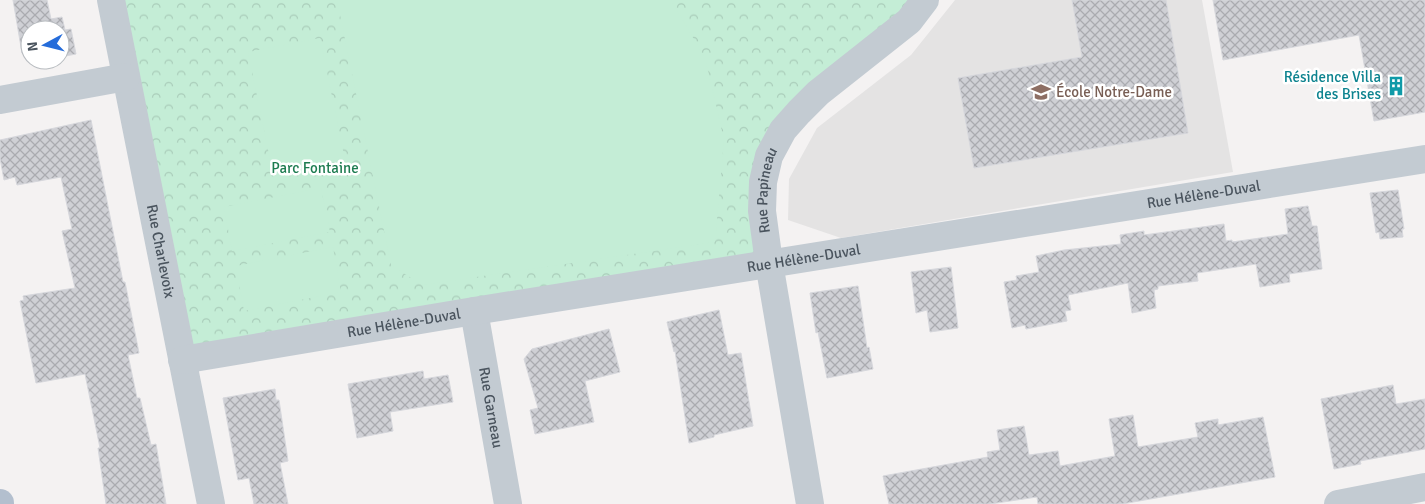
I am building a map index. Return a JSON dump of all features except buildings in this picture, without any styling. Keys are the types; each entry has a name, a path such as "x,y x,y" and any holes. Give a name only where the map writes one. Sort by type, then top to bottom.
{"street":[{"name":"Rue Charlevoix","path":"110,0 211,504"},
{"name":"Rue Papineau","path":"810,504 769,263 762,211 763,182 769,156 783,130 798,112 909,21 925,0"},
{"path":"0,100 126,77"},
{"name":"Rue Hélène-Duval","path":"182,360 769,263 1425,159"},
{"name":"Rue Garneau","path":"474,311 508,504"},
{"path":"1338,504 1425,487"}],"shaded area":[{"name":"École Notre-Dame","path":"955,0 1202,0 1233,172 841,238 788,220 789,179 817,128 911,55"}],"green space":[{"name":"Parc Fontaine","path":"111,0 925,0 769,156 769,263 182,360"},
{"path":"337,0 671,0 705,58 724,140 715,242 422,285 391,265"},
{"path":"320,38 345,160 273,174 248,52"},
{"path":"321,188 330,232 232,251 224,207"},
{"path":"333,247 341,292 244,311 236,266"}],"place":[{"name":"Résidence Villa des Brises","path":"1396,86"},
{"name":"École Notre-Dame","path":"1041,92"}]}
